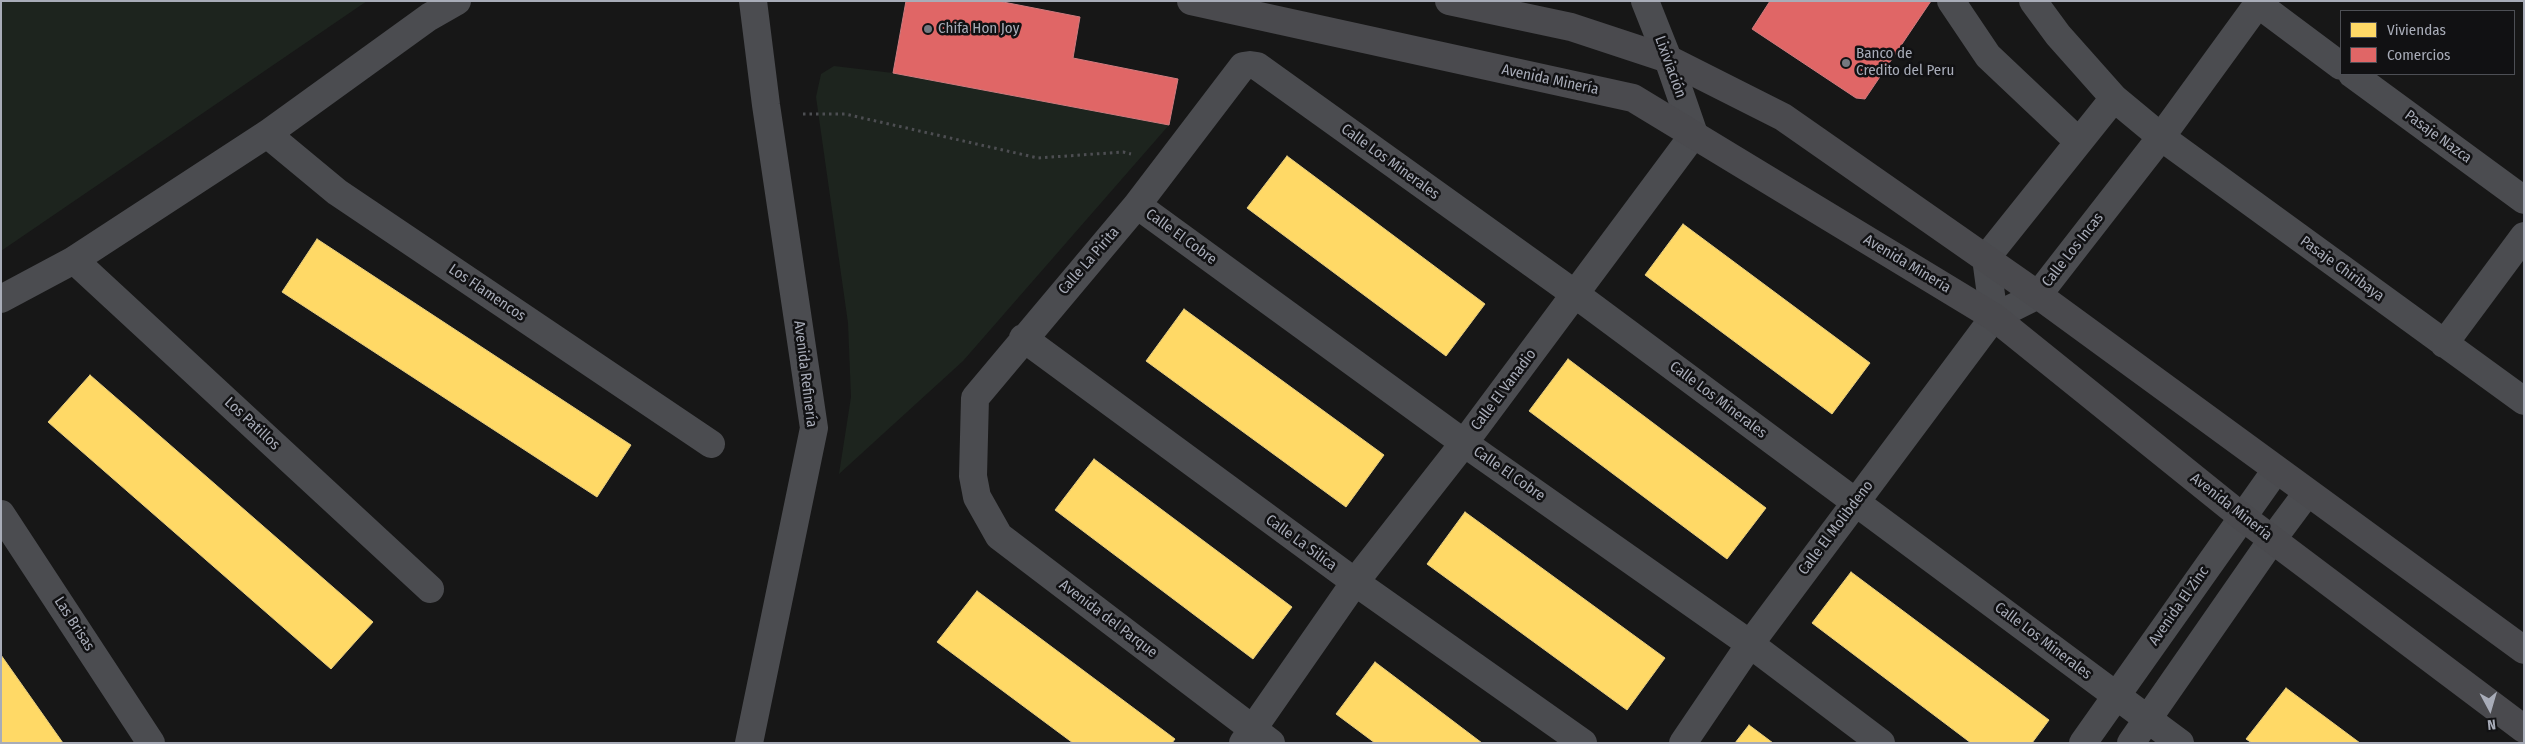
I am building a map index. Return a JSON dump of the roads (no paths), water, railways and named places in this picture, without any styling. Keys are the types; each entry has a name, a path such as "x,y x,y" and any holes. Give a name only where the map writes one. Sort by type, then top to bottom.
{"main road":[{"name":"Avenida Minería","path":"1191,1 1633,98 1994,317 2241,516 2524,729"},
{"path":"1448,1 1572,27 1668,59 1783,117 2038,295 2524,650"}],"street":[{"path":"1,298 74,260 267,134 429,17 457,1"},
{"name":"Avenida Refinería","path":"749,743 814,428 767,115 753,1"},
{"name":"Lixiviación","path":"1645,1 1668,59 1694,134"},
{"path":"1951,1 1988,56 2079,142"},
{"name":"Pasaje Chiribaya","path":"2033,1 2058,35 2114,98 2161,136 2524,401"},
{"path":"2259,3 2340,65"},
{"name":"Calle Los Incas","path":"1994,317 2038,295 2161,136 2259,3"},
{"name":"Calle La Pirita","path":"973,476 975,398 1023,338 1137,205 1243,66 1250,65"},
{"name":"Calle Los Minerales","path":"1250,65 1265,72 1575,294 2180,743"},
{"name":"Pasaje Nazca","path":"2353,75 2524,200"},
{"path":"1994,317 1986,258 2114,98"},
{"name":"Los Flamencos","path":"267,134 337,192 711,444"},
{"name":"Calle El Vanadio","path":"1256,738 1355,582 1464,443 1694,134"},
{"name":"Calle El Cobre","path":"1137,205 1464,443 1750,644 1881,743"},
{"path":"2444,344 2524,236"},
{"name":"Los Patillos","path":"74,260 430,588"},
{"name":"Calle El Molibdeno","path":"1683,743 1750,644 1994,317"},
{"name":"Calle La Silica","path":"1023,338 1355,582 1583,743"},
{"name":"Avenida El Zinc","path":"2083,743 2241,516 2276,470"},
{"name":"Avenida del Parque","path":"973,476 977,497 999,536 1256,738"},
{"path":"2131,743 2272,540 2307,493"},
{"name":"Las Brisas","path":"1,514 148,739"}],"place":[{"name":"Chifa Hon Joy","path":"928,29"},
{"name":"Banco de Credito del Peru","path":"1846,63"}]}
